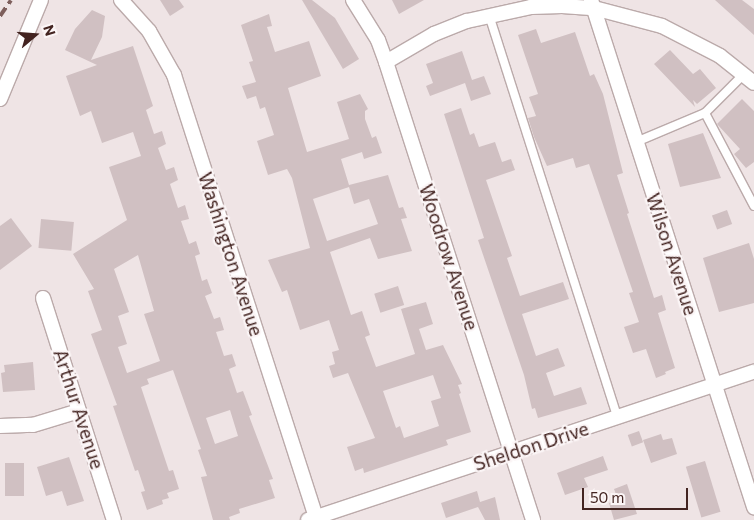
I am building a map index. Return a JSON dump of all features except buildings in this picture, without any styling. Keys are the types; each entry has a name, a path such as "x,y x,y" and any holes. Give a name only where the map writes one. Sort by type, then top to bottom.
{"street":[{"path":"0,99 41,0"},
{"name":"Washington Avenue","path":"122,0 149,30 174,75 313,519"},
{"name":"Woodrow Avenue","path":"353,0 367,19 386,62 533,520"},
{"path":"386,62 434,34 489,15 531,7 592,4 669,29 720,56 749,79"},
{"name":"Wilson Avenue","path":"592,4 754,507"},
{"name":"Arthur Avenue","path":"43,298 114,520"},
{"name":"Sheldon Drive","path":"313,519 754,372"},
{"path":"0,426 33,425 79,411"}],"lane":[{"path":"489,15 618,417"},
{"path":"636,142 704,113 749,79"},
{"path":"704,113 754,206"}],"railway":[{"path":"0,16 11,0"}]}
